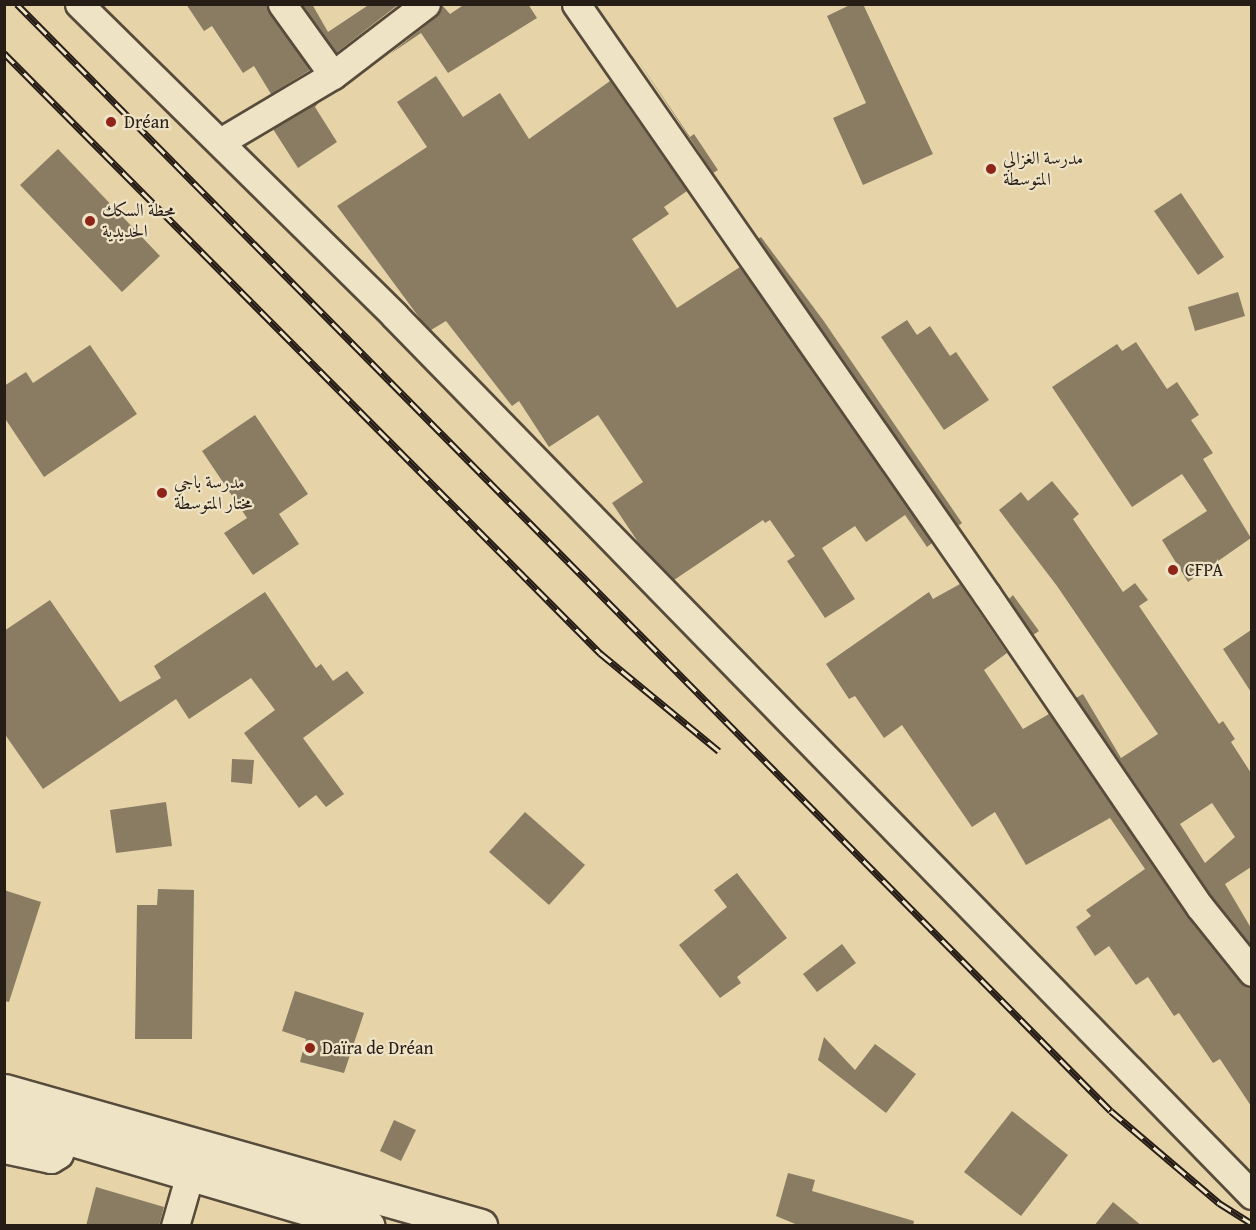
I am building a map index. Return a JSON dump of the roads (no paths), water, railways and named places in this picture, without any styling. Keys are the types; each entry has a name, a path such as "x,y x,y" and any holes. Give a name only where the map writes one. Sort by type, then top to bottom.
{"main road":[{"path":"4,1091 480,1226"},
{"path":"4,1119 66,1135 368,1226"}],"street":[{"path":"79,4 419,341 1251,1195"},
{"path":"282,4 333,75"},
{"path":"219,142 333,75 426,4"},
{"path":"576,4 987,595 1200,907 1251,972"},
{"path":"4,1149 51,1160 59,1154 66,1135"},
{"path":"175,1226 190,1174"}],"railway":[{"path":"17,4 1111,1111 1219,1203 1252,1224"},
{"path":"4,53 600,653 719,751"}],"place":[{"name":"Dréan","path":"111,122"},
{"name":"مدرسة الغزالي المتوسطة","path":"991,169"},
{"name":"محطة السكك الحديدية","path":"90,221"},
{"name":"مدرسة باجي مختار المتوسطة","path":"162,493"},
{"name":"CFPA","path":"1173,570"},
{"name":"Daïra de Dréan","path":"310,1048"}]}
